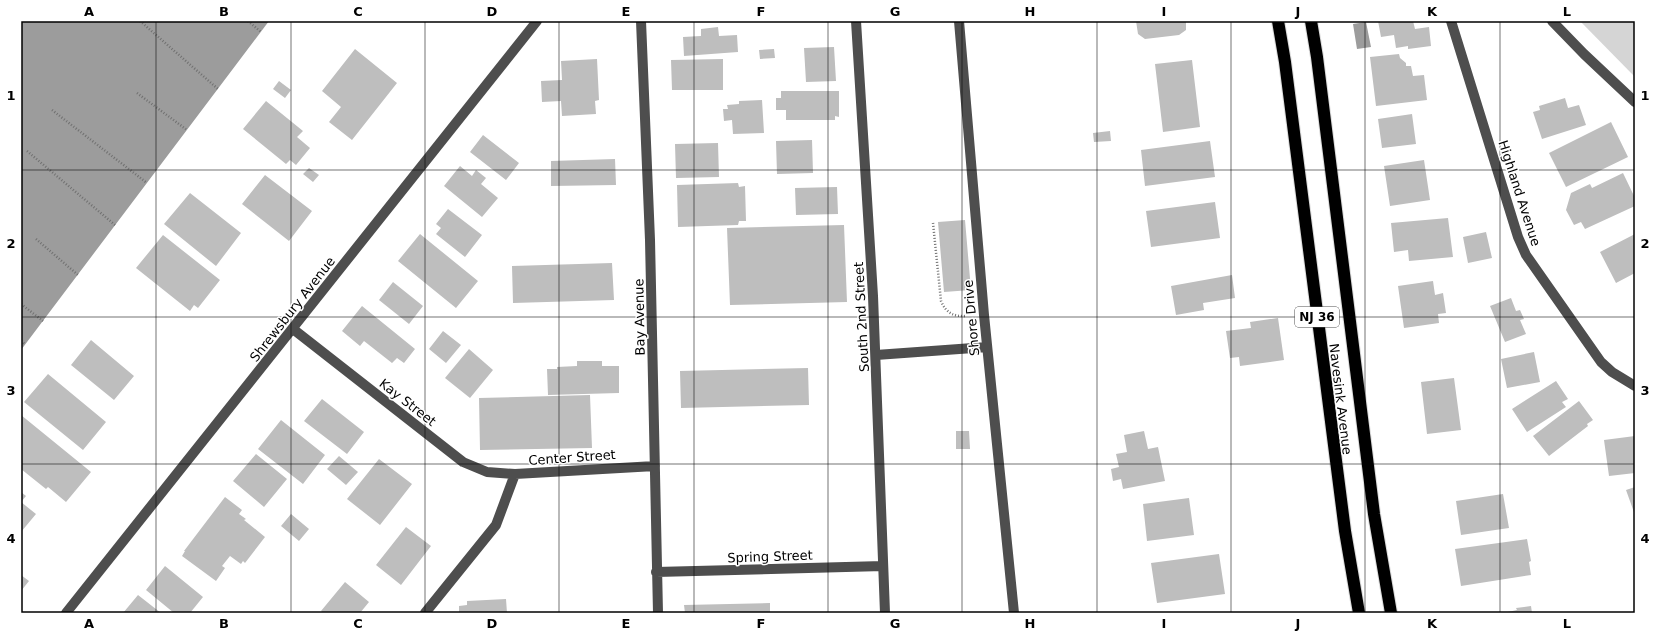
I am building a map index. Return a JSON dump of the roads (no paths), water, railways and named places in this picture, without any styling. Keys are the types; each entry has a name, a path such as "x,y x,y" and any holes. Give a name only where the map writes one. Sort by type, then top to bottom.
{"highway":[{"name":"Navesink Avenue","path":"1278,21 1285,62 1344,531 1359,613"},
{"name":"Navesink Avenue","path":"1311,21 1329,151 1374,514 1391,613"}],"street":[{"name":"Shrewsbury Avenue","path":"66,613 537,21"},
{"name":"Bay Avenue","path":"641,21 650,240 658,613"},
{"name":"South 2nd Street","path":"856,21 876,355 885,613"},
{"name":"Shore Drive","path":"958,21 987,347 1014,613"},
{"name":"Highland Avenue","path":"1451,21 1518,237 1526,255 1601,362 1612,372 1635,386"},
{"path":"1552,21 1584,54 1635,102"},
{"name":"Kay Street","path":"293,329 463,462 487,472 515,474"},
{"path":"876,355 987,347"},
{"name":"Center Street","path":"425,613 496,525 515,474 655,466"},
{"name":"Spring Street","path":"656,572 883,566"}]}
